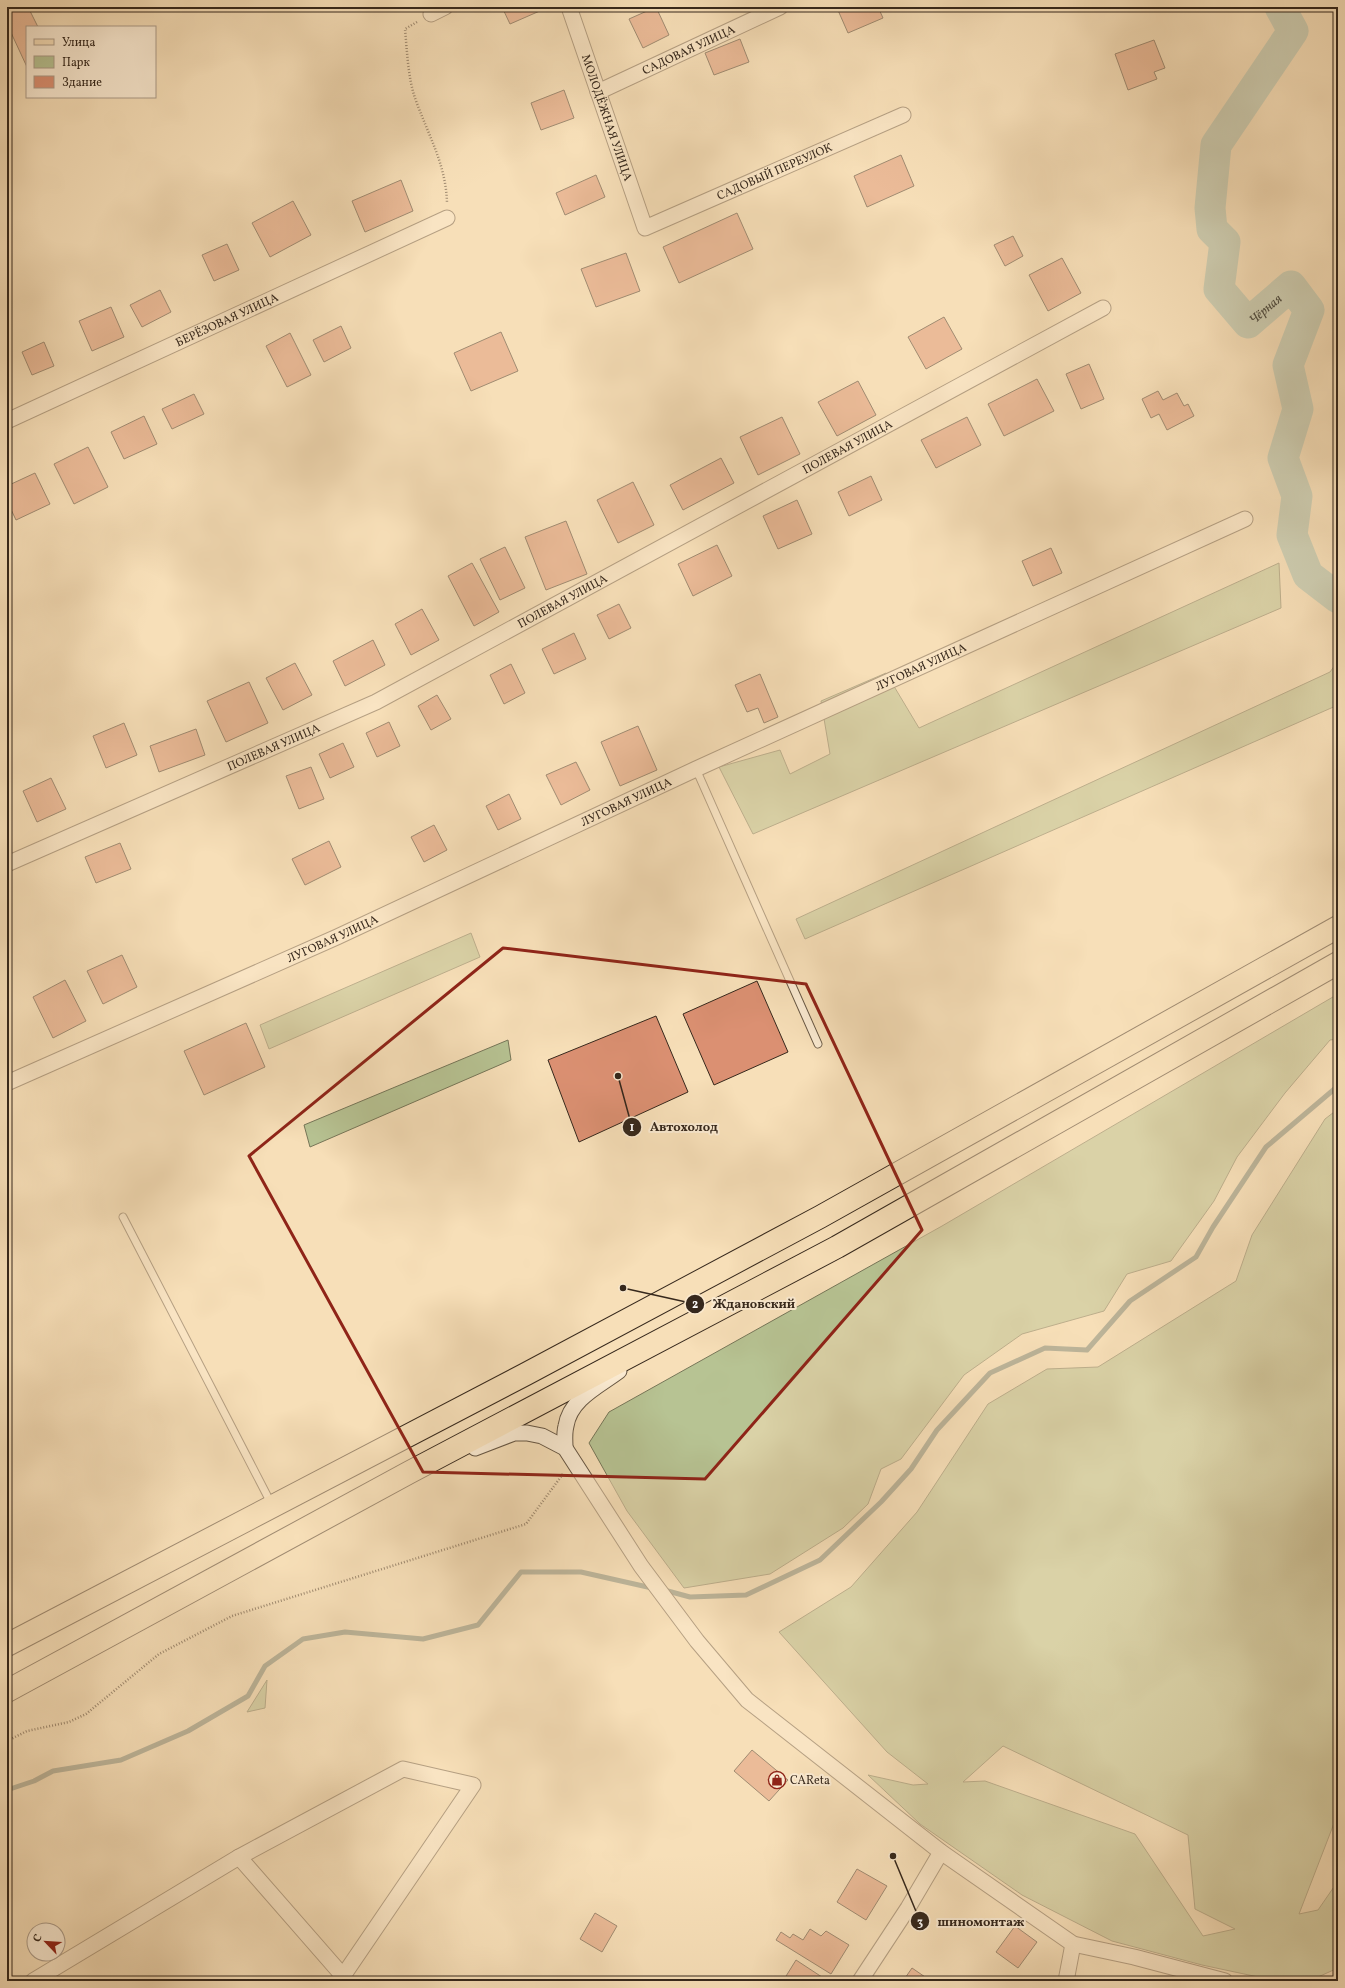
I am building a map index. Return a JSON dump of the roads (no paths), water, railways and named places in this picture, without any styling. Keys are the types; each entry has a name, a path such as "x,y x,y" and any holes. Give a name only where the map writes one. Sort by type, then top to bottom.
{"main road":[{"path":"7,1645 526,1374 820,1217 1338,927"},
{"path":"7,1692 410,1472 837,1247 1338,963"}],"street":[{"path":"431,14 446,7"},
{"name":"МОЛОДЁЖНАЯ УЛИЦА","path":"569,7 645,228"},
{"name":"САДОВАЯ УЛИЦА","path":"598,92 780,7"},
{"name":"САДОВЫЙ ПЕРЕУЛОК","path":"645,228 903,115"},
{"name":"БЕРЁЗОВАЯ УЛИЦА","path":"7,421 447,218"},
{"name":"ПОЛЕВАЯ УЛИЦА","path":"7,864 376,702 1103,308"},
{"name":"ЛУГОВАЯ УЛИЦА","path":"7,1083 337,937 696,769 1244,519"},
{"path":"569,1454 566,1426 571,1411 578,1401 660,1341"},
{"path":"410,1472 514,1433 527,1433 542,1436 569,1454 641,1566 697,1641 747,1700 941,1852 1073,1944 1134,1957 1225,1981"},
{"path":"33,1981 239,1857 403,1768 473,1785 340,1979 239,1857"},
{"path":"860,1981 908,1908 941,1852"},
{"path":"1066,1981 1073,1944"}],"lane":[{"path":"696,769 818,1044"},
{"path":"123,1217 273,1506"}],"waterway":[{"name":"Чёрная","path":"1280,7 1293,31 1216,145 1210,208 1212,229 1225,242 1219,289 1248,323 1291,286 1309,310 1288,365 1298,409 1283,458 1297,496 1292,535 1308,575 1338,598"},
{"path":"664,1590 690,1597 746,1595 820,1560 881,1502 911,1469 937,1430 990,1373 1045,1348 1087,1350 1130,1301 1196,1257 1213,1227 1266,1147 1338,1086"},
{"path":"7,1790 34,1781 53,1771 121,1760 188,1731 248,1696 265,1666 303,1639 345,1632 423,1639 478,1625 521,1572 581,1572 652,1588"}],"place":[{"name":"Автохолод","path":"618,1076"},
{"name":"Ждановский","path":"623,1288"},
{"name":"CAReta","path":"777,1780"},
{"name":"шиномонтаж","path":"893,1856"}]}
